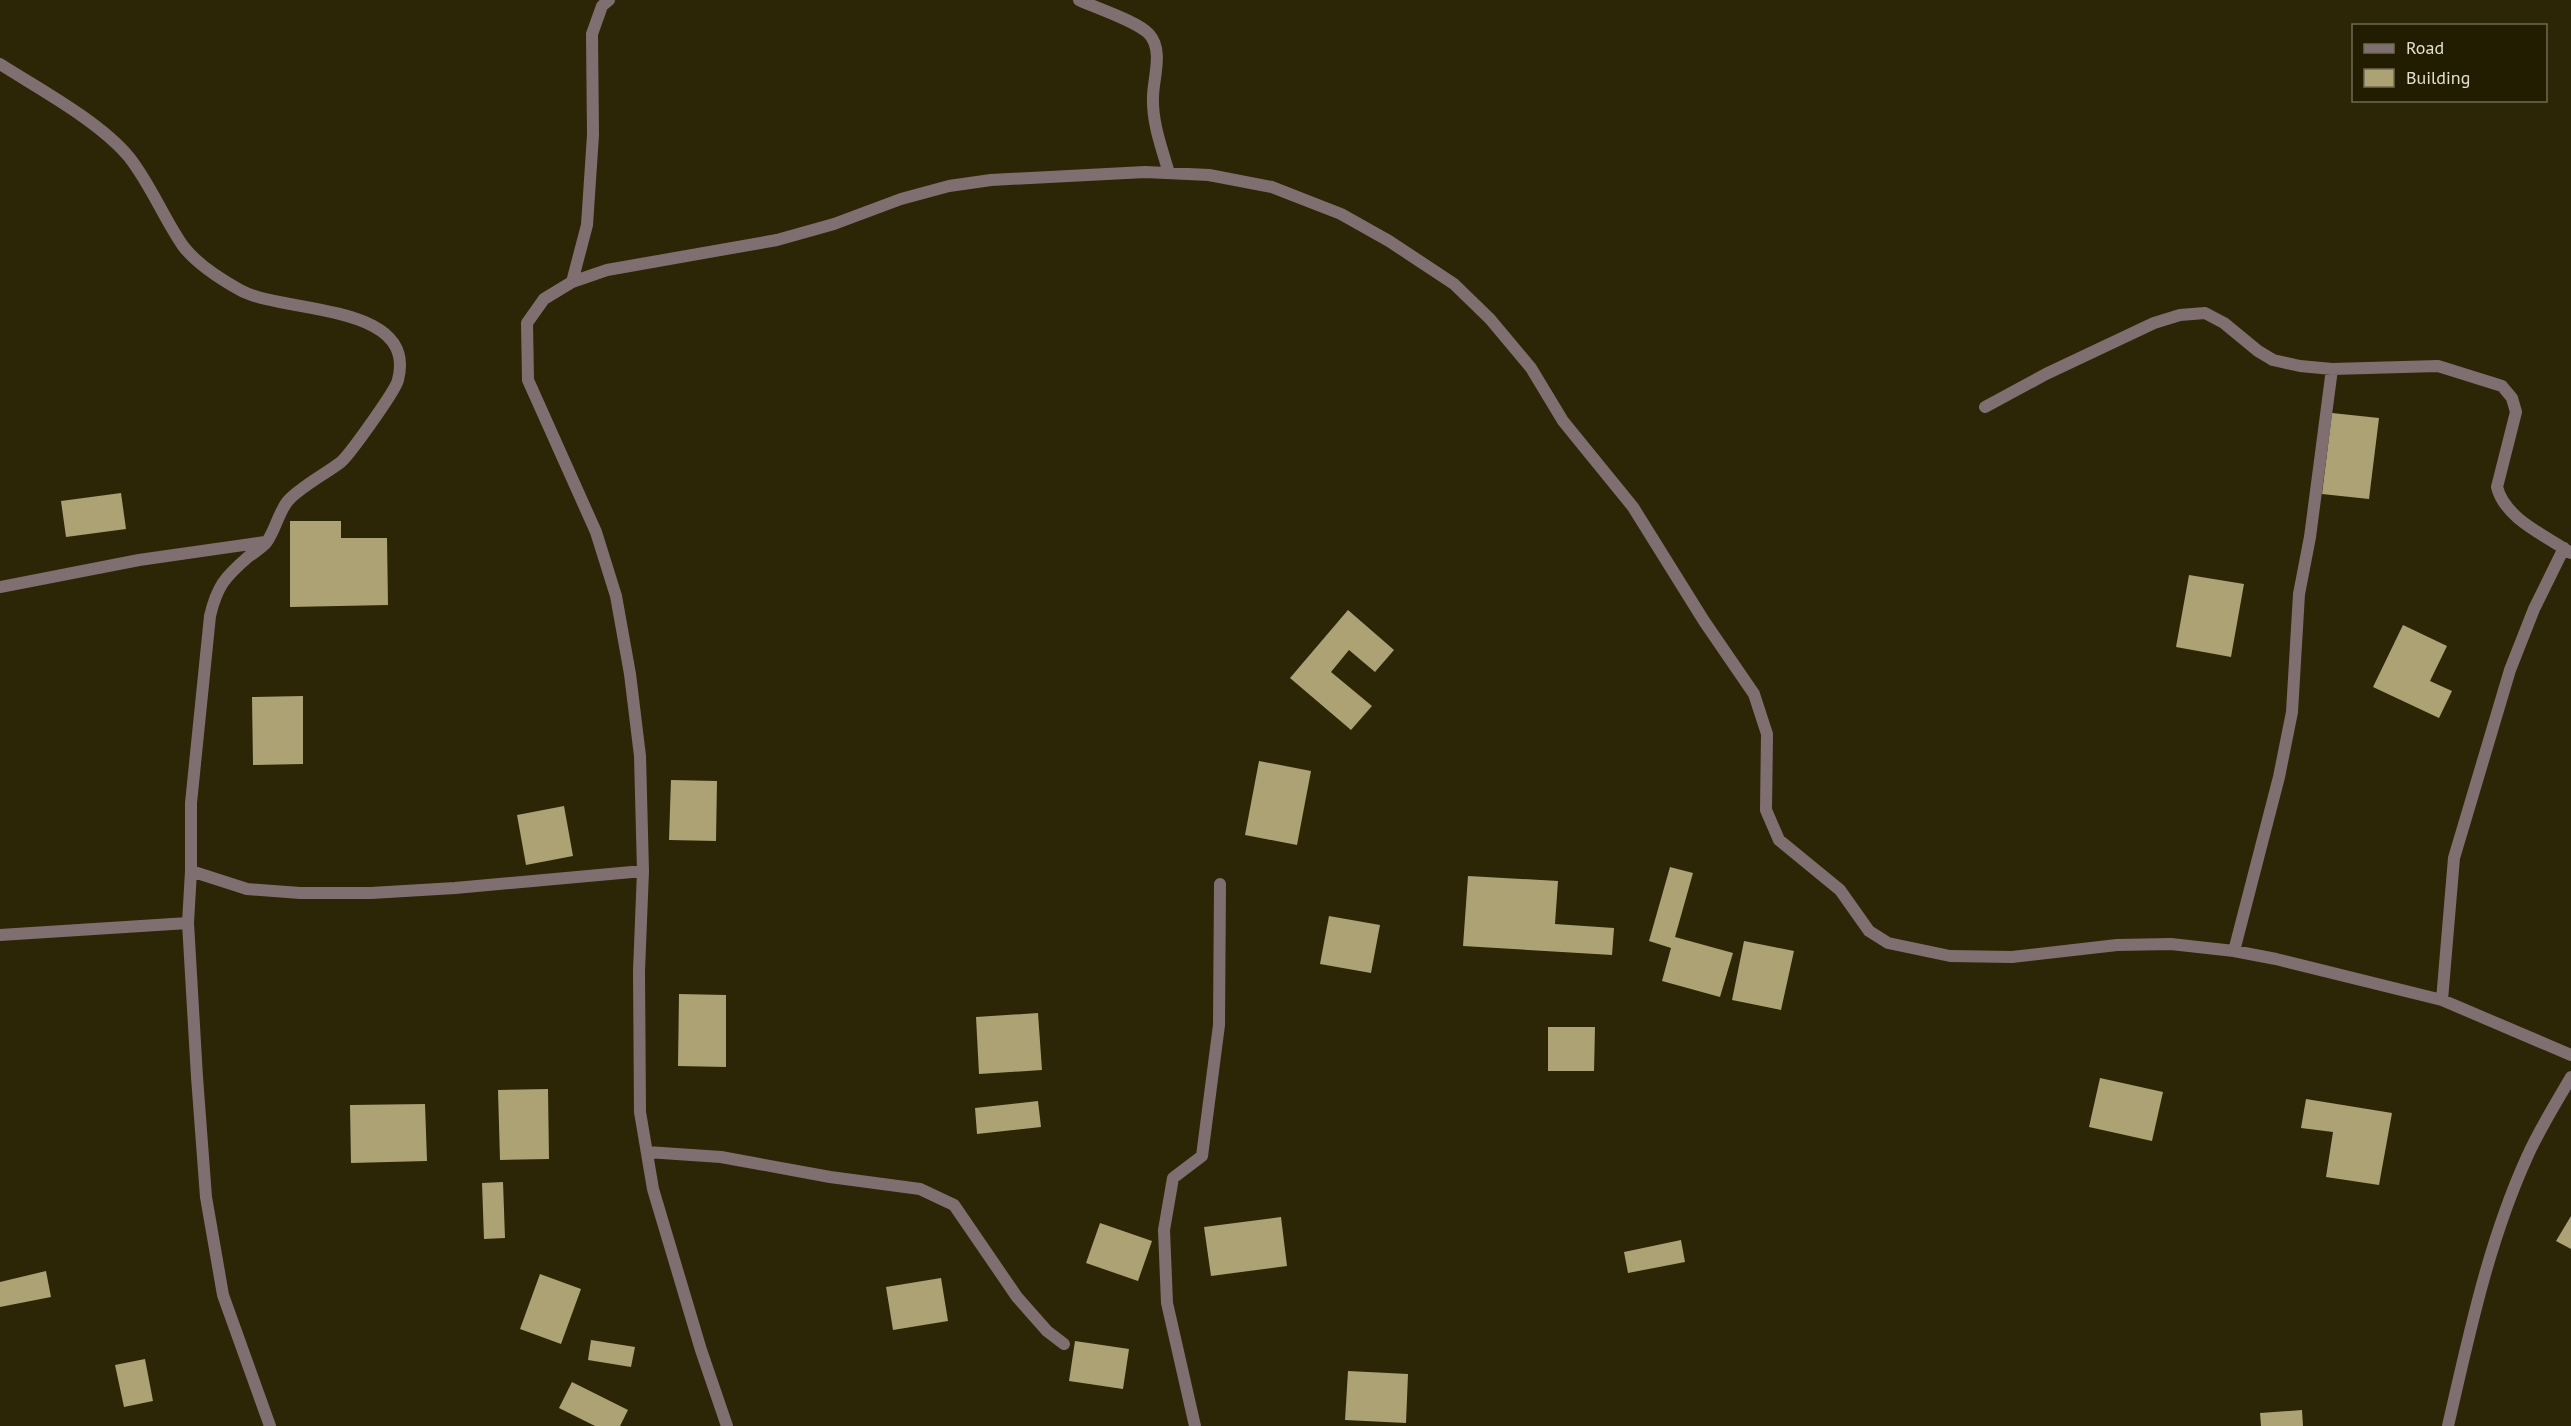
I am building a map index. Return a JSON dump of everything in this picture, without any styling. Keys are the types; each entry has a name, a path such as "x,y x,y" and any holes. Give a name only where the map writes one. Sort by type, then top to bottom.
{"street":[{"path":"572,282 587,225 593,135 592,34 602,6 609,0"},
{"path":"1079,0 1125,20 1149,34 1155,47 1156,72 1152,98 1157,132 1169,173"},
{"path":"0,64 94,126 127,155 150,186 165,218 185,248 210,270 260,300 304,306 366,322 385,331 394,342 401,364 398,382 344,460 287,501 266,542 232,572 216,592 210,616 190,803 191,871 188,923 206,1197 223,1296 270,1426"},
{"path":"727,1426 672,1256 653,1189 640,1112 639,971 643,871 640,756 630,674 616,596 596,532 528,381 525,354 527,323 544,299 572,282 607,270 777,240 834,224 901,199 949,186 991,180 1145,172 1209,175 1272,187 1341,214 1389,241 1454,284 1490,319 1531,368 1563,421 1633,507 1704,621 1754,694 1767,734 1766,810 1779,840 1840,890 1869,931 1888,943 1950,956 2012,957 2117,945 2171,944 2234,951 2276,959 2442,1000 2571,1055"},
{"path":"1985,407 2106,345 2180,315 2205,314 2224,323 2258,351 2273,360 2300,366 2332,369 2438,366 2502,386 2512,398 2516,412 2497,487 2500,500 2508,510 2567,550 2534,609 2510,670 2454,858 2442,1000"},
{"path":"2234,951 2279,777 2292,712 2299,594 2310,537 2332,369"},
{"path":"0,587 139,560 266,542"},
{"path":"191,871 248,889 300,893 371,893 643,871"},
{"path":"1195,1426 1167,1303 1164,1230 1173,1178 1202,1156 1219,1025 1220,884"},
{"path":"0,935 96,931 188,923"},
{"path":"2448,1426 2472,1320 2501,1221 2527,1156 2571,1077"},
{"path":"647,1152 721,1157 830,1177 920,1189 954,1206 1017,1297 1047,1331 1064,1344"}],"building":[{"path":"2332,413 2379,418 2369,499 2322,494"},
{"path":"121,493 126,529 66,537 61,501"},
{"path":"290,521 341,521 341,538 387,538 388,605 290,607"},
{"path":"2189,575 2244,584 2231,657 2176,647"},
{"path":"1348,610 1394,650 1375,672 1349,650 1331,672 1372,706 1351,730 1290,678"},
{"path":"2403,625 2447,646 2430,681 2452,691 2439,718 2373,687"},
{"path":"303,696 303,764 253,765 252,697"},
{"path":"1259,761 1311,771 1297,845 1245,835"},
{"path":"671,780 717,781 716,841 669,840"},
{"path":"564,806 573,856 526,865 517,815"},
{"path":"1670,867 1693,873 1675,937 1733,953 1720,997 1662,981 1671,948 1649,941"},
{"path":"1468,876 1558,881 1555,924 1614,928 1612,955 1463,946"},
{"path":"1329,916 1380,925 1371,973 1320,964"},
{"path":"1744,941 1794,951 1781,1010 1732,1000"},
{"path":"679,994 726,995 726,1067 678,1066"},
{"path":"1038,1013 1042,1070 979,1074 976,1017"},
{"path":"1548,1027 1595,1027 1594,1071 1548,1071"},
{"path":"2100,1078 2163,1092 2152,1141 2089,1127"},
{"path":"548,1089 549,1159 500,1160 498,1090"},
{"path":"2306,1099 2392,1113 2379,1185 2326,1177 2333,1132 2301,1128"},
{"path":"1038,1101 1041,1127 977,1134 975,1108"},
{"path":"425,1104 427,1161 351,1163 350,1105"},
{"path":"503,1182 505,1238 484,1239 482,1183"},
{"path":"2571,1216 2571,1249 2556,1241"},
{"path":"1281,1217 1287,1266 1211,1276 1204,1227"},
{"path":"1100,1223 1152,1241 1138,1281 1086,1263"},
{"path":"1681,1240 1685,1262 1628,1273 1624,1252"},
{"path":"46,1271 51,1297 0,1307 0,1282"},
{"path":"540,1274 581,1289 561,1344 520,1329"},
{"path":"941,1278 948,1321 893,1330 886,1287"},
{"path":"591,1340 635,1347 631,1367 588,1360"},
{"path":"1075,1341 1129,1349 1123,1389 1069,1381"},
{"path":"145,1359 153,1401 124,1407 115,1365"},
{"path":"1348,1371 1408,1374 1406,1423 1345,1420"},
{"path":"572,1382 628,1410 620,1426 595,1426 559,1408"},
{"path":"2302,1410 2303,1426 2261,1426 2260,1413"}]}
